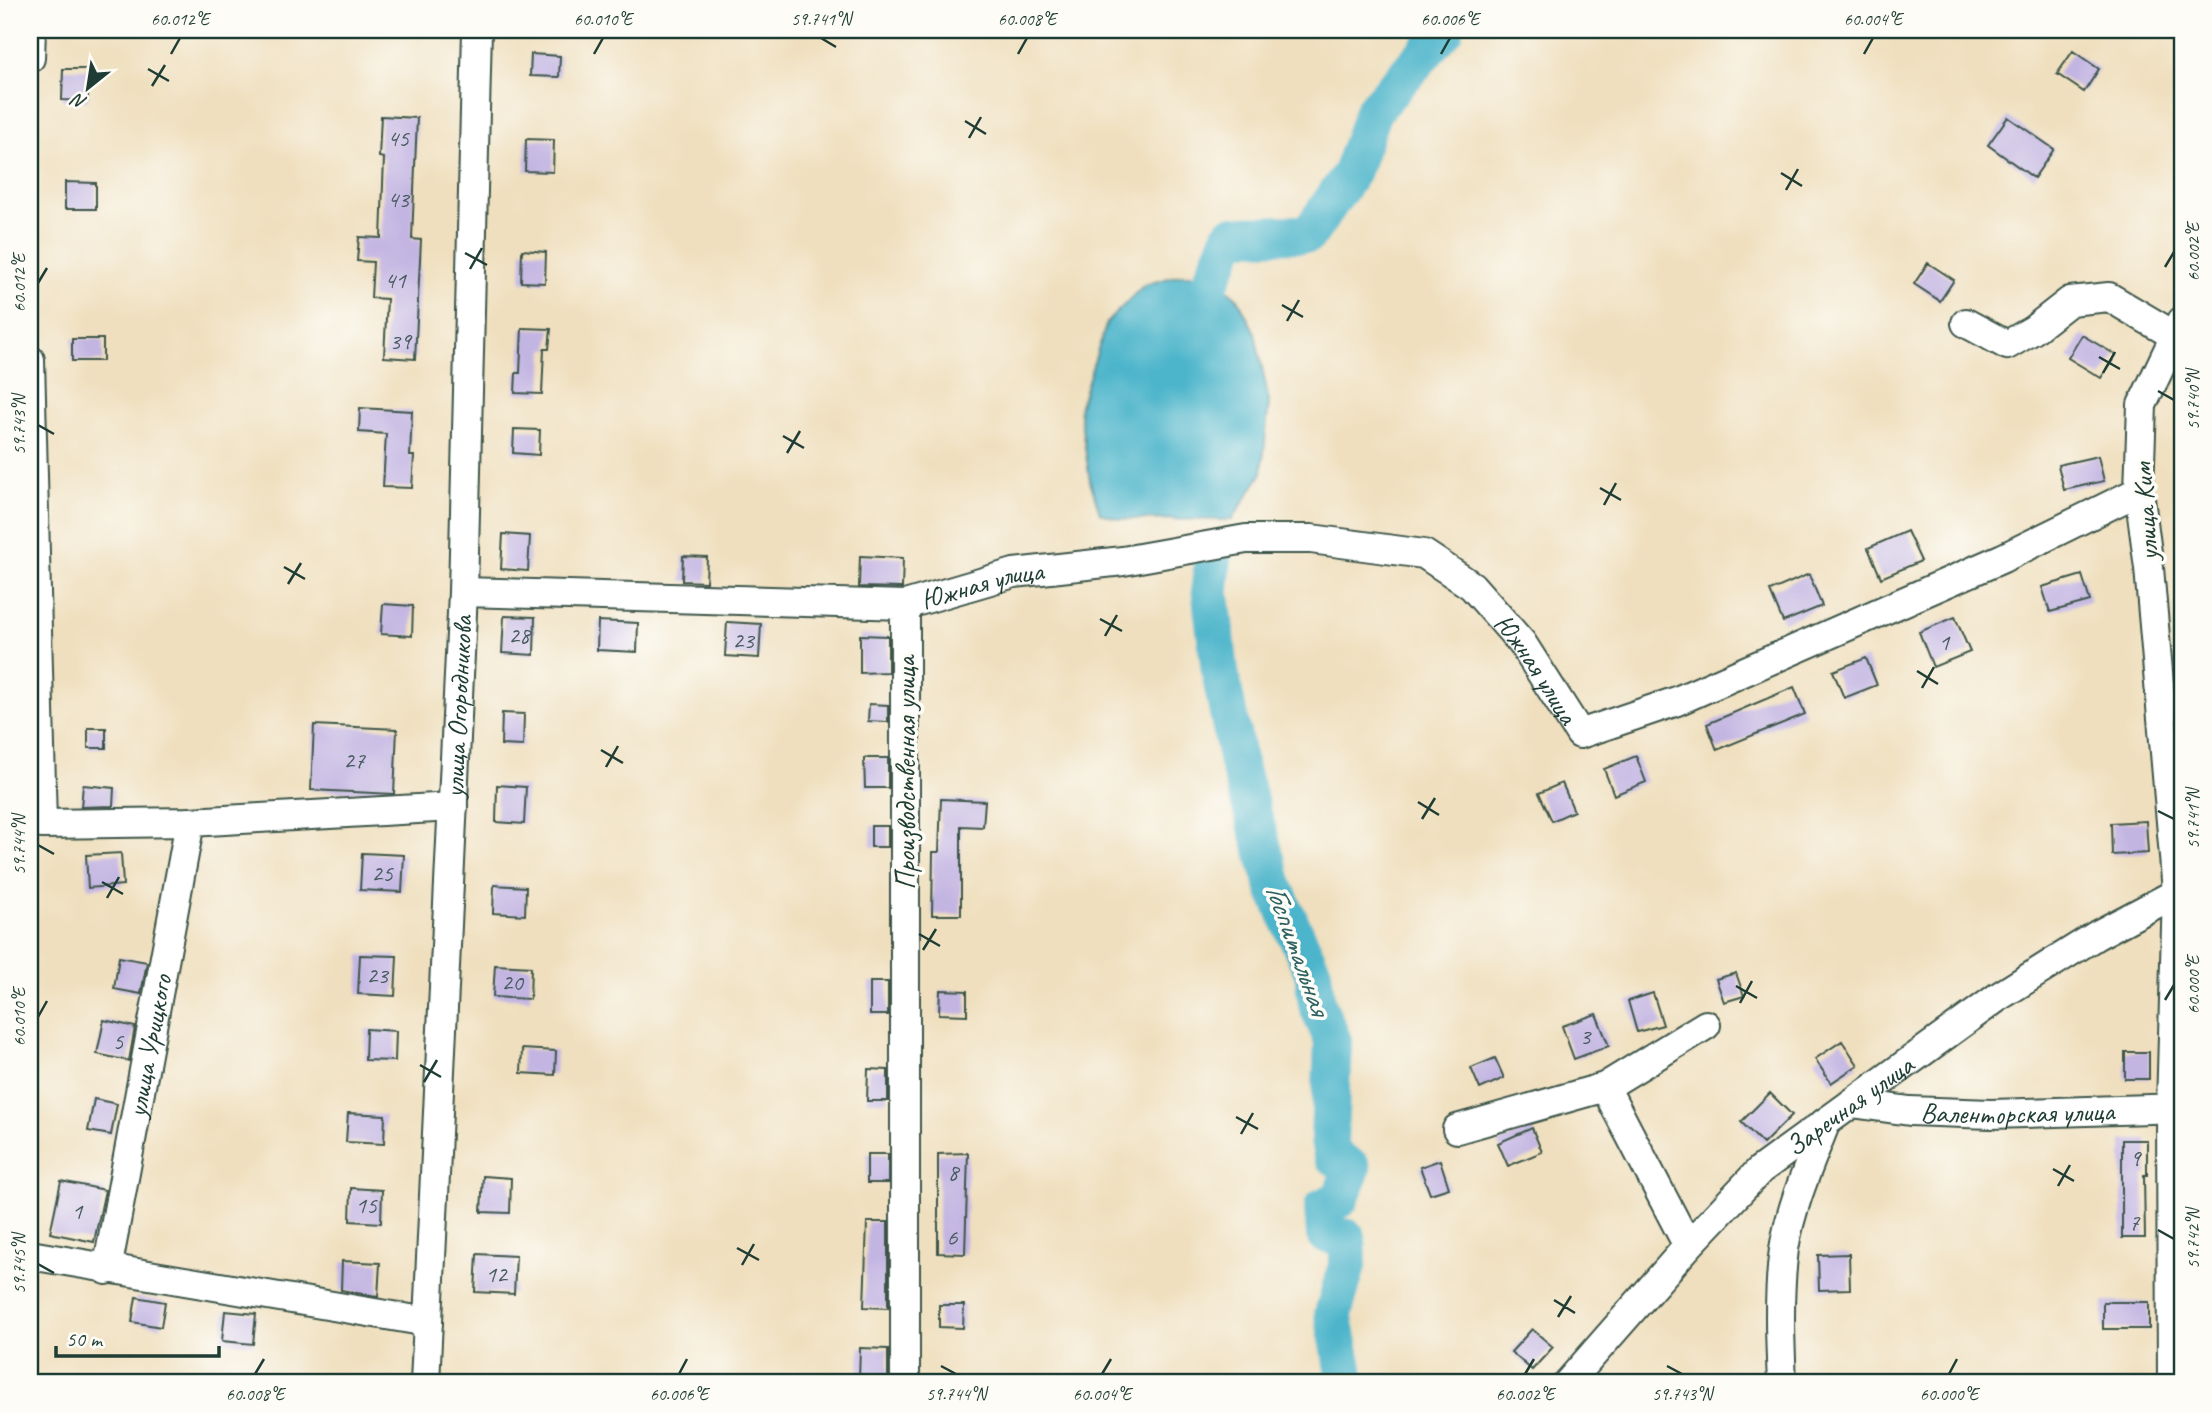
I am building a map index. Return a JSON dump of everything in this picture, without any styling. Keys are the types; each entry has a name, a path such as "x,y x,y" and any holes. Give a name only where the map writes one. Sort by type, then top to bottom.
{"street":[{"path":"30,58 31,30"},
{"name":"улица Огородникова","path":"425,1383 463,592 478,30"},
{"path":"1966,323 2007,345 2033,330 2070,301 2109,297 2179,328"},
{"name":"улица Ким","path":"2172,1383 2180,891 2139,491 2142,404 2179,328"},
{"path":"30,360 36,825 190,822 453,807"},
{"name":"Южная улица","path":"905,605 1014,573 1123,561 1246,539 1311,539 1424,554 1472,586 1522,643 1580,734 1677,702 2003,558 2139,491"},
{"path":"463,592 905,605"},
{"name":"Производственная улица","path":"905,605 905,1383"},
{"name":"улица Урицкого","path":"107,1269 190,822"},
{"name":"Заречная улица","path":"1568,1383 1688,1246 1760,1170 1998,997 2097,935 2180,891"},
{"path":"1457,1129 1605,1087 1706,1025"},
{"path":"1605,1087 1688,1246"},
{"name":"Валенторская улица","path":"1852,1102 1910,1111 1991,1114 2177,1108"},
{"path":"1782,1383 1779,1310 1784,1249 1795,1203 1826,1122"},
{"path":"30,1255 428,1322"}],"water":[{"path":"1180,275 1210,275 1238,299 1255,333 1269,401 1262,473 1232,520 1119,519 1100,513 1090,481 1079,408 1107,322 1144,285"}],"building":[{"path":"2073,51 2099,69 2084,92 2057,74"},
{"path":"531,54 560,56 559,77 530,76"},
{"path":"63,69 88,69 88,101 62,100"},
{"path":"381,116 417,118 412,239 421,240 415,359 384,357 387,299 371,298 373,262 357,261 359,237 381,238 384,158 379,157"},
{"path":"2008,117 2054,149 2034,178 1988,145"},
{"path":"526,139 554,140 553,172 525,171"},
{"path":"65,182 96,183 96,209 65,209"},
{"path":"522,250 546,252 545,283 521,282"},
{"path":"1928,263 1954,280 1940,301 1914,284"},
{"path":"522,328 551,329 549,349 544,349 542,394 515,393 516,373 520,373"},
{"path":"2082,335 2116,355 2101,378 2068,358"},
{"path":"72,339 103,339 103,361 72,361"},
{"path":"360,408 412,411 412,488 383,487 386,434 359,432"},
{"path":"514,429 540,430 539,455 513,453"},
{"path":"2098,456 2104,481 2064,490 2058,465"},
{"path":"1907,531 1921,561 1881,578 1868,548"},
{"path":"503,534 530,536 528,571 501,569"},
{"path":"683,556 707,557 706,582 682,581"},
{"path":"860,556 903,558 902,588 859,587"},
{"path":"1809,574 1822,606 1783,622 1770,591"},
{"path":"2082,575 2090,601 2050,612 2042,587"},
{"path":"383,604 413,606 412,636 381,634"},
{"path":"504,616 535,617 534,655 502,653"},
{"path":"1955,617 1970,652 1933,667 1919,632"},
{"path":"598,621 638,623 637,652 597,650"},
{"path":"727,622 761,624 759,658 725,656"},
{"path":"860,635 888,636 888,672 860,673"},
{"path":"1866,658 1877,685 1844,698 1833,671"},
{"path":"1794,687 1805,714 1717,750 1707,724"},
{"path":"869,704 888,705 888,722 868,721"},
{"path":"502,713 524,714 523,746 501,745"},
{"path":"314,725 397,729 394,794 311,790"},
{"path":"88,728 106,728 106,748 88,748"},
{"path":"1636,756 1646,782 1614,795 1604,769"},
{"path":"864,758 888,758 888,788 865,788"},
{"path":"1562,783 1574,811 1552,821 1539,793"},
{"path":"83,785 114,788 113,806 81,807"},
{"path":"497,785 526,787 524,824 496,822"},
{"path":"941,799 985,801 983,827 961,826 961,915 932,915 933,852 939,852"},
{"path":"2146,821 2148,853 2112,855 2111,823"},
{"path":"871,826 888,826 888,847 871,847"},
{"path":"121,853 123,885 88,888 86,855"},
{"path":"362,853 404,855 402,892 360,890"},
{"path":"494,885 526,887 525,915 493,913"},
{"path":"360,955 397,956 395,996 358,994"},
{"path":"119,957 147,962 141,994 114,989"},
{"path":"495,965 531,967 530,999 493,997"},
{"path":"1736,973 1744,996 1724,1002 1716,979"},
{"path":"870,982 888,982 888,1015 870,1015"},
{"path":"940,990 967,991 967,1015 939,1014"},
{"path":"1653,993 1663,1025 1637,1032 1628,1001"},
{"path":"1596,1014 1609,1046 1574,1059 1562,1026"},
{"path":"104,1020 135,1027 129,1061 97,1054"},
{"path":"366,1029 396,1031 395,1061 365,1060"},
{"path":"1842,1041 1858,1065 1831,1083 1815,1059"},
{"path":"522,1049 556,1051 555,1075 521,1073"},
{"path":"2125,1052 2149,1052 2149,1079 2125,1079"},
{"path":"1495,1058 1504,1078 1480,1089 1471,1068"},
{"path":"868,1069 888,1070 888,1101 867,1101"},
{"path":"1770,1093 1792,1115 1763,1144 1741,1122"},
{"path":"94,1099 117,1104 111,1135 88,1131"},
{"path":"348,1113 385,1115 384,1144 346,1142"},
{"path":"1532,1128 1542,1152 1508,1166 1498,1143"},
{"path":"2122,1140 2147,1140 2147,1175 2144,1175 2145,1238 2122,1238"},
{"path":"968,1153 965,1254 938,1253 938,1154"},
{"path":"867,1154 888,1154 888,1183 867,1183"},
{"path":"1440,1160 1449,1188 1430,1194 1420,1167"},
{"path":"483,1176 511,1178 510,1213 481,1212"},
{"path":"61,1181 105,1190 94,1242 50,1233"},
{"path":"351,1188 382,1190 381,1223 350,1221"},
{"path":"867,1222 888,1222 888,1308 864,1307"},
{"path":"477,1254 516,1256 514,1294 475,1292"},
{"path":"1849,1254 1850,1289 1819,1290 1818,1255"},
{"path":"342,1261 380,1263 378,1297 341,1290"},
{"path":"136,1297 165,1302 161,1327 132,1322"},
{"path":"2103,1302 2149,1302 2149,1329 2103,1329"},
{"path":"939,1305 964,1305 963,1328 939,1327"},
{"path":"225,1311 256,1314 253,1344 222,1341"},
{"path":"1532,1329 1553,1347 1532,1370 1511,1352"},
{"path":"860,1348 888,1349 888,1380 859,1379"}],"waterway":[{"name":"Госпитальная","path":"1192,325 1231,235 1309,234 1351,173 1373,111 1445,30"},
{"name":"Госпитальная","path":"1213,558 1210,587 1220,672 1238,763 1275,889 1313,972 1317,1004 1333,1041 1329,1140 1332,1155 1352,1168 1340,1199 1323,1207 1325,1234 1347,1238 1348,1262 1333,1314 1347,1383"}]}
